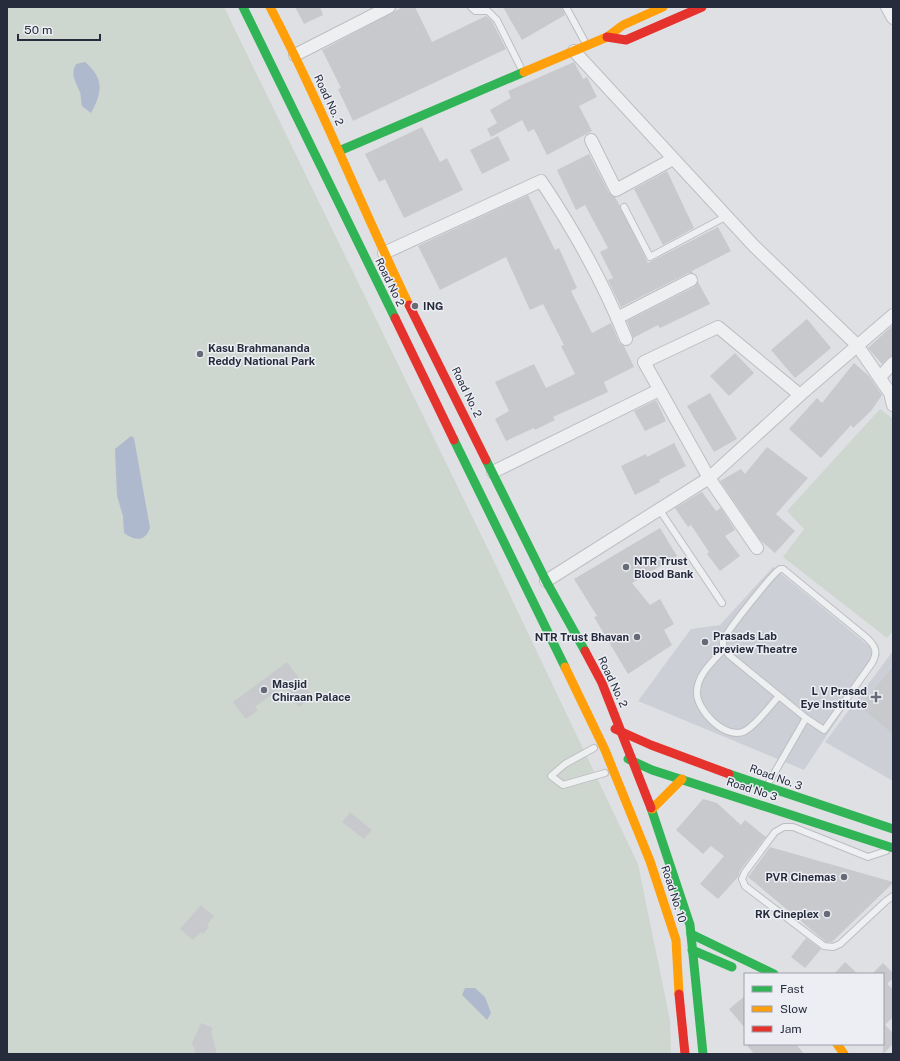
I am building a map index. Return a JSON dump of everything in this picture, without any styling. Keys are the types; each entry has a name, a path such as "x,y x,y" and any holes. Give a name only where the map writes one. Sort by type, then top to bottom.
{"main road":[{"name":"Road No 2","path":"243,7 515,567 593,721"},
{"name":"Road No. 2","path":"270,7 295,55 384,252 546,581 602,683 644,787"},
{"path":"339,152 607,37 623,25 663,7"},
{"path":"607,37 626,40 702,7"},
{"path":"602,683 629,722 651,745"},
{"path":"593,721 599,751"},
{"name":"Road No. 3","path":"593,721 651,745 766,787 893,830"},
{"name":"Road No 3","path":"599,751 633,761 652,770 893,848"},
{"name":"Road No. 10","path":"599,751 663,896 676,940 676,961 685,1054"},
{"path":"652,809 682,779"},
{"name":"Road No. 10","path":"644,787 690,925 704,1054"},
{"path":"691,934 772,973"},
{"path":"692,950 741,971"},
{"path":"838,1045 844,1054"}],"street":[{"path":"295,55 390,7"},
{"path":"887,7 893,18"},
{"path":"574,51 754,246 857,345 880,377 892,397"},
{"path":"591,140 616,190 673,159"},
{"path":"384,252 541,181 565,216 617,318 626,339"},
{"path":"617,318 691,280"},
{"path":"546,581 709,478 800,395 893,314"},
{"path":"757,548 709,478 644,362 718,327 800,395"},
{"path":"880,377 893,363"},
{"path":"493,472 659,390"}],"lane":[{"path":"471,7 475,11 488,11 497,20 524,72"},
{"path":"566,7 586,46"},
{"path":"624,207 650,257 727,216"},
{"path":"659,509 722,603"},
{"path":"724,649 806,718 824,730 876,655 876,649 867,638 783,569 780,569 728,631 724,639 724,649 707,668 699,681 696,693 700,709 720,727 732,733 744,732 755,723 779,696"},
{"path":"766,787 806,718"},
{"path":"599,751 565,764 551,776 563,784 605,772"},
{"path":"614,791 644,861 664,928"},
{"path":"893,848 868,857 793,827 784,827 775,832 745,872 742,879 744,886 756,896 824,946 833,947 840,944 893,896"},
{"path":"668,943 676,961"}],"shaded area":[{"name":"Kasu Brahmananda Reddy National Park","path":"7,7 224,7 489,551 638,864 670,1020 671,1054 7,1054"},
{"path":"880,409 893,419 893,631 887,638 783,557 804,529 787,511"},
{"path":"773,567 880,655 804,770 638,701 691,629 720,625"},
{"name":"L V Prasad Eye Institute","path":"893,651 893,781 825,742"}],"water":[{"path":"85,62 96,74 100,86 98,98 91,113 82,106 80,92 75,82 74,75 74,68 76,64"},
{"path":"131,436 134,438 150,528 145,536 139,539 132,538 124,533 123,516 117,496 115,449"},
{"path":"465,988 475,988 485,997 491,1013 487,1020 462,995"}],"building":[{"path":"295,7 320,7 323,15 304,24"},
{"path":"403,7 415,7 432,42 486,16 492,21 506,49 353,121 338,89 341,88 322,50"},
{"path":"503,7 562,7 565,15 522,40"},
{"path":"574,62 583,79 587,77 597,97 579,106 592,131 547,155 534,129 528,132 522,120 491,137 487,129 497,123 490,110 511,98 508,91"},
{"path":"422,127 440,162 447,158 463,190 404,218 385,179 379,182 365,154"},
{"path":"498,136 510,160 482,174 470,150"},
{"path":"589,154 609,193 615,197 620,206 648,263 718,227 731,251 692,271 693,273 688,273 621,307 608,280 613,278 600,252 608,248 585,205 576,210 557,170"},
{"path":"667,171 694,228 663,245 634,189"},
{"path":"528,195 555,250 559,248 577,288 571,291 592,333 611,323 619,342 624,346 634,367 604,382 608,392 553,417 555,420 535,430 534,428 506,441 495,419 509,411 495,382 534,364 546,388 575,374 561,346 564,345 543,304 530,310 506,257 440,290 418,246"},
{"path":"698,282 710,304 660,328 658,325 633,338 627,321 694,287"},
{"path":"807,319 831,348 795,378 771,350"},
{"path":"893,325 893,356 888,358 882,364 868,348"},
{"path":"735,353 754,373 729,396 710,376"},
{"path":"854,363 869,376 882,395 871,411 853,428 851,425 821,458 789,429 817,398 822,403"},
{"path":"710,393 737,439 714,452 687,406"},
{"path":"656,400 666,421 645,431 634,411"},
{"path":"674,443 686,466 635,495 621,466 646,454 647,457"},
{"path":"767,447 808,478 776,514 795,531 775,553 760,540 720,481 741,469 745,474"},
{"path":"702,492 716,511 721,508 735,530 725,536 740,556 720,571 707,554 709,552 691,525 688,527 675,508"},
{"path":"660,528 677,556 632,583 650,605 660,599 674,624 664,630 672,645 628,674 594,617 597,616 574,579"},
{"path":"287,662 313,697 299,707 283,686 255,707 258,710 246,719 233,702"},
{"path":"893,667 893,734 860,706"},
{"path":"703,799 717,803 741,825 745,820 766,837 741,869 738,877 718,899 700,884 724,856 711,846 703,854 676,830"},
{"path":"350,812 372,830 364,839 342,822"},
{"name":"RK Cineplex","path":"770,847 893,883 832,942 826,942 748,877"},
{"path":"201,905 214,916 207,925 209,927 203,934 201,932 193,940 180,929"},
{"path":"806,938 821,949 805,968 791,957"},
{"path":"845,962 857,973 835,973"},
{"path":"883,963 893,973 893,978 887,984 893,989 893,1017 885,1025 893,1033 893,1044 883,1054 884,973 873,973"},
{"path":"744,997 744,1027 729,1009"},
{"path":"201,1023 213,1028 211,1031 217,1054 196,1054 192,1043"},
{"path":"747,1045 797,1045 804,1054 754,1054"}],"traffic: fast":[{"path":"243,7 395,318"},
{"path":"339,151 524,72"},
{"path":"454,440 565,667"},
{"path":"486,460 546,581 585,651"},
{"path":"628,759 652,770 893,848"},
{"path":"729,774 893,829"},
{"path":"651,808 690,925 703,1054"},
{"path":"691,934 772,973"},
{"path":"692,950 732,967"}],"traffic: slow":[{"path":"270,7 324,118 409,305"},
{"path":"524,72 607,37 623,25 663,7"},
{"path":"565,667 605,750 650,861 676,940 679,994"},
{"path":"652,809 682,779"},
{"path":"838,1045 844,1054"}],"traffic: jam":[{"path":"607,37 626,40 702,7"},
{"path":"409,305 486,460"},
{"path":"395,318 454,440"},
{"path":"585,651 602,683 651,808"},
{"path":"615,729 651,745 729,774"},
{"path":"679,994 685,1054"}],"place":[{"name":"ING","path":"415,306"},
{"name":"Kasu Brahmananda Reddy National Park","path":"200,354"},
{"name":"NTR Trust Blood Bank","path":"626,567"},
{"name":"NTR Trust Bhavan","path":"637,637"},
{"name":"Prasads Lab preview Theatre","path":"705,642"},
{"name":"Masjid Chiraan Palace","path":"264,690"},
{"name":"L V Prasad Eye Institute","path":"876,697"},
{"name":"PVR Cinemas","path":"844,877"},
{"name":"RK Cineplex","path":"827,914"}]}
